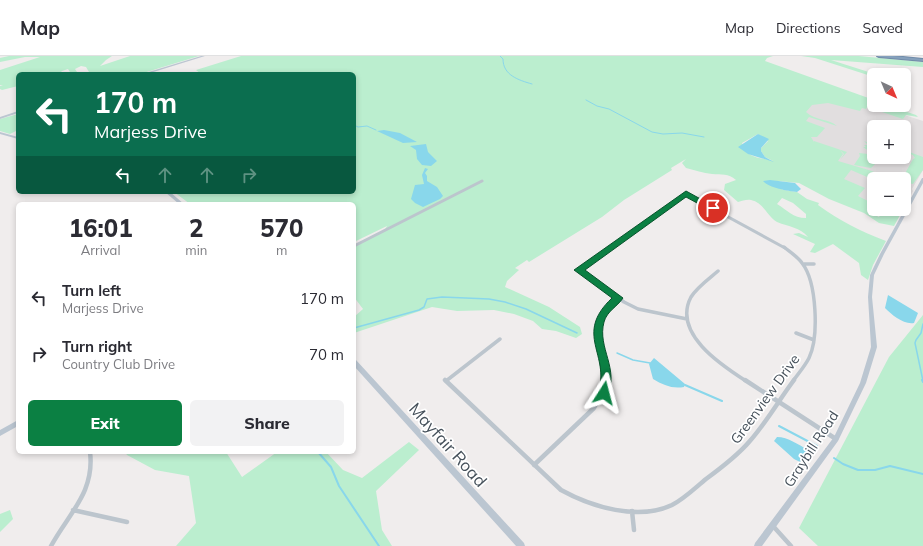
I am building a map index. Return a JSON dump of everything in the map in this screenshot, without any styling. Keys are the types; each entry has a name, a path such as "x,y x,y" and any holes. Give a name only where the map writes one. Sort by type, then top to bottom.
{"highway":[{"path":"879,56 923,60"}],"street":[{"path":"151,72 204,56"},
{"path":"0,118 16,113"},
{"path":"0,133 16,137"},
{"name":"Graybill Road","path":"758,546 836,439 863,383 874,347 870,297 872,276 881,255 923,179"},
{"path":"356,245 482,181"},
{"path":"170,194 180,202"},
{"name":"Greenview Drive","path":"500,339 446,380 552,484 572,497 593,505 632,511 660,509 676,503 685,497 740,452 804,367 812,349 816,321 812,285 803,264 774,240 686,194 579,270 618,298"},
{"path":"803,264 814,264"},
{"path":"718,271 692,295 687,310 687,319 693,335 711,357 836,439"},
{"path":"534,465 594,408 600,400 606,386 607,378 605,363 599,343 598,328 599,321 605,310 618,298 647,312 687,319"},
{"path":"796,333 814,340"},
{"name":"Mayfair Road","path":"356,364 521,546"},
{"path":"0,433 16,424"},
{"path":"51,546 82,498 90,478 92,467 90,454"},
{"path":"74,510 128,522"},
{"path":"632,511 634,530"},
{"path":"773,526 791,546"}],"shaded area":[{"path":"753,95 867,104 867,112 895,112 923,121 923,170 912,189 913,191 911,195 911,172 867,172 867,209 777,141"},
{"path":"879,216 899,216 896,222"}],"green space":[{"path":"9,56 112,56 100,66 130,56 199,56 147,72 89,72 86,67 81,66 75,69 77,72 70,72 68,69 61,72 16,72 16,86 2,90 0,89 0,86 3,85 0,85 0,70 40,57 25,57 0,62 0,58"},
{"path":"241,56 773,56 767,58 765,61 867,97 866,109 862,108 860,111 828,103 812,105 806,112 813,117 833,123 837,126 809,117 806,121 825,128 817,137 811,137 814,142 839,149 843,154 838,161 874,172 867,172 867,177 851,170 844,179 865,188 858,196 867,200 867,215 829,199 799,183 778,181 776,187 797,192 807,199 819,203 818,205 842,221 886,241 873,265 868,280 861,275 859,263 833,244 815,253 810,252 815,244 793,234 799,233 808,237 801,231 777,222 759,204 751,200 738,202 724,190 725,184 736,180 728,175 709,174 686,168 682,163 686,159 671,168 672,170 624,200 602,217 529,262 527,260 515,268 519,270 507,281 505,287 549,307 580,327 582,334 576,338 556,331 542,329 533,321 514,314 494,310 457,311 432,307 356,332 356,315 363,309 356,300 356,246 384,231 387,226 356,241 356,202 187,202 177,194 356,194 356,72 198,72 196,70","holes":["758,134 768,141 761,148 761,151 765,157 773,161 750,155 742,143","782,198 793,203 806,214 806,218 797,217 777,204"]},
{"path":"801,56 859,56 923,62 923,67 831,60 867,71 867,75 815,58"},
{"path":"882,112 907,112 918,117 906,115 903,119"},
{"path":"16,115 16,131 10,134 0,131 0,119"},
{"path":"840,150 847,152 840,160 844,154"},
{"path":"859,153 867,154 867,164 875,164 871,168 854,165 860,156"},
{"path":"911,153 923,157 923,170 913,184 911,184 911,172 906,172 915,158"},
{"path":"868,216 899,216 894,226 879,223"},
{"path":"923,315 923,546 818,546 799,528 889,357"},
{"path":"409,442 419,450 376,491 382,530 392,546 176,546 196,523 189,476 155,470 126,454 227,454 242,477 274,454 328,454 343,470 362,478"},
{"path":"10,510 13,519 0,532 0,514"}],"water":[{"path":"384,130 400,133 417,142 403,143 377,131"},
{"path":"758,134 769,139 761,148 761,151 765,157 774,162 748,154 738,147"},
{"path":"426,144 428,152 437,161 431,166 422,165 417,159 416,150 410,146"},
{"path":"425,168 428,169 425,173 427,176 427,181 437,187 443,196 423,207 411,199 415,185 424,184 422,175"},
{"path":"770,180 795,183 801,189 797,192 784,190 770,186 763,181"},
{"path":"888,295 918,313 914,323 902,321 885,308"},
{"path":"654,358 685,384 684,387 668,386 653,379 649,364"},
{"path":"777,437 785,438 793,442 808,450 808,453 800,462 794,459 774,441"}],"waterway":[{"path":"500,56 503,59 508,73 517,79 532,84"},
{"path":"586,100 597,106 609,109 652,132 663,134 682,133 704,137"},
{"path":"356,126 367,126 376,130"},
{"path":"356,327 419,310 424,307 427,299 442,297 489,299 505,302 526,309 577,333"},
{"path":"923,324 921,333 915,343 923,381"},
{"path":"617,353 633,360 650,363"},
{"path":"685,385 722,401"},
{"path":"779,426 817,446"},
{"path":"320,454 331,467 339,486 379,546"},
{"path":"834,458 843,464 858,470 875,470 890,466 923,474"}],"route":[{"path":"604,393 607,370 599,343 599,321 605,310 618,298 579,270 686,194 713,208"}]}
